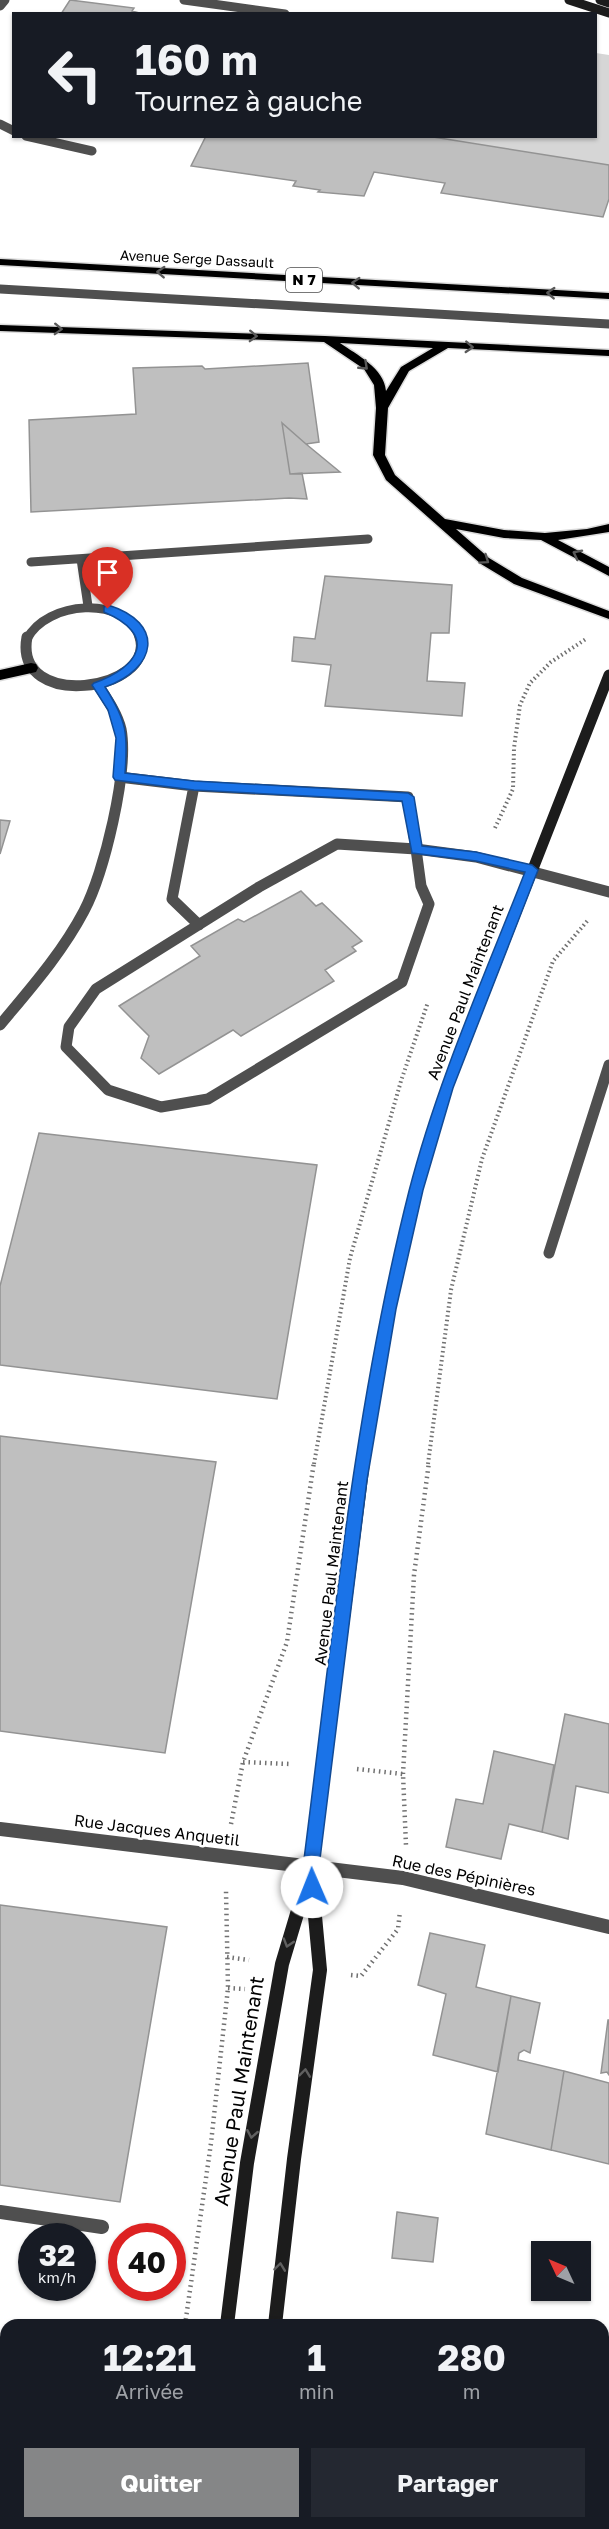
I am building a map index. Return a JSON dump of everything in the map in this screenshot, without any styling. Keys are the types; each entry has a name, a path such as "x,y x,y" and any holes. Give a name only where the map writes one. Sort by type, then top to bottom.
{"highway":[{"path":"0,675 31,668"}],"main road":[{"name":"Avenue Serge Dassault","path":"0,262 609,296"},
{"path":"0,328 325,339 609,354"},
{"path":"325,339 368,368 380,385 382,408 379,455 383,466 396,484 485,561 518,580 609,615"},
{"path":"382,408 405,369 446,345"},
{"path":"441,522 519,537 544,538 580,535 609,528"},
{"path":"544,538 609,572"}],"street":[{"path":"0,6 5,0"},
{"path":"184,0 218,2 274,12"},
{"path":"569,0 609,12"},
{"path":"600,0 609,3"},
{"path":"35,138 92,151"},
{"path":"0,289 609,324"},
{"path":"30,562 368,539"},
{"path":"81,559 88,606"},
{"path":"88,606 108,609 125,616 137,627 143,640 141,655 132,668 117,679 98,685 78,687 59,685 43,678 31,668 24,651 28,634 42,620 63,610 88,606"},
{"name":"Avenue Paul Maintenant","path":"228,2319 247,2163 282,1964 311,1867 360,1480 392,1298 416,1190 447,1088 609,675"},
{"path":"0,1024 48,968 85,910 102,862 119,777 122,738 114,709 98,685"},
{"path":"119,777 194,786 408,797 416,849 421,886 429,904 402,982 208,1099 161,1107 108,1090 66,1047 69,1027 96,988 259,887 337,844 416,849 476,857 608,891"},
{"path":"194,786 172,899 199,925"},
{"path":"549,1252 609,1065"},
{"name":"Rue Jacques Anquetil","path":"0,1829 311,1867"},
{"name":"Avenue Paul Maintenant","path":"276,2319 288,2205 320,1970 311,1867"},
{"name":"Rue des Pépinières","path":"311,1867 403,1878 609,1927"},
{"path":"0,2212 102,2227"}],"path":[{"path":"403,1774 414,1575 451,1290 482,1159 553,961 597,908 608,891"},
{"path":"186,2319 211,2143 228,1988 225,1856 243,1762"}],"shaded area":[{"path":"597,53 609,55 609,165 433,138 597,138"}],"building":[{"path":"70,0 134,8 132,11 136,12 62,12"},
{"path":"205,138 440,138 609,165 609,199 603,217 441,193 445,183 374,172 364,196 318,192 320,190 293,186 296,181 191,166"},
{"path":"308,363 319,442 306,444 282,423 290,474 302,473 307,499 289,498 31,512 29,420 136,414 133,368 202,366 205,369"},
{"path":"282,423 306,444 340,472 290,474"},
{"path":"325,576 452,585 449,633 431,633 427,681 465,683 462,716 325,706 331,665 292,661 294,637 315,639"},
{"path":"0,820 10,821 0,854"},
{"path":"301,891 316,906 322,903 362,941 352,947 356,951 325,970 334,981 241,1036 233,1030 159,1074 141,1058 149,1036 119,1006 200,956 191,946 238,919 244,922"},
{"path":"39,1133 317,1165 277,1399 0,1365 0,1286"},
{"path":"0,1436 216,1462 165,1753 0,1731"},
{"path":"565,1714 609,1724 609,1793 576,1786 568,1839 542,1832"},
{"path":"494,1751 554,1765 542,1832 509,1824 501,1859 446,1847 456,1799 483,1804"},
{"path":"0,1905 167,1927 120,2202 0,2185"},
{"path":"430,1933 485,1945 476,1987 511,1996 498,2072 433,2055 446,1994 418,1985"},
{"path":"511,1996 540,2003 530,2053 524,2050 519,2053 518,2060 564,2071 551,2150 486,2134"},
{"path":"608,2020 609,2075 607,2072 601,2073"},
{"path":"564,2071 609,2083 609,2164 551,2150"},
{"path":"397,2212 438,2218 433,2262 392,2258"}],"route":[{"path":"108,609 125,616 137,627 143,640 141,655 132,668 117,679 98,685 114,709 122,738 119,777 194,786 408,797 416,849 476,857 532,870 447,1088 416,1190 390,1309 360,1480 311,1867 312,1887"}]}
